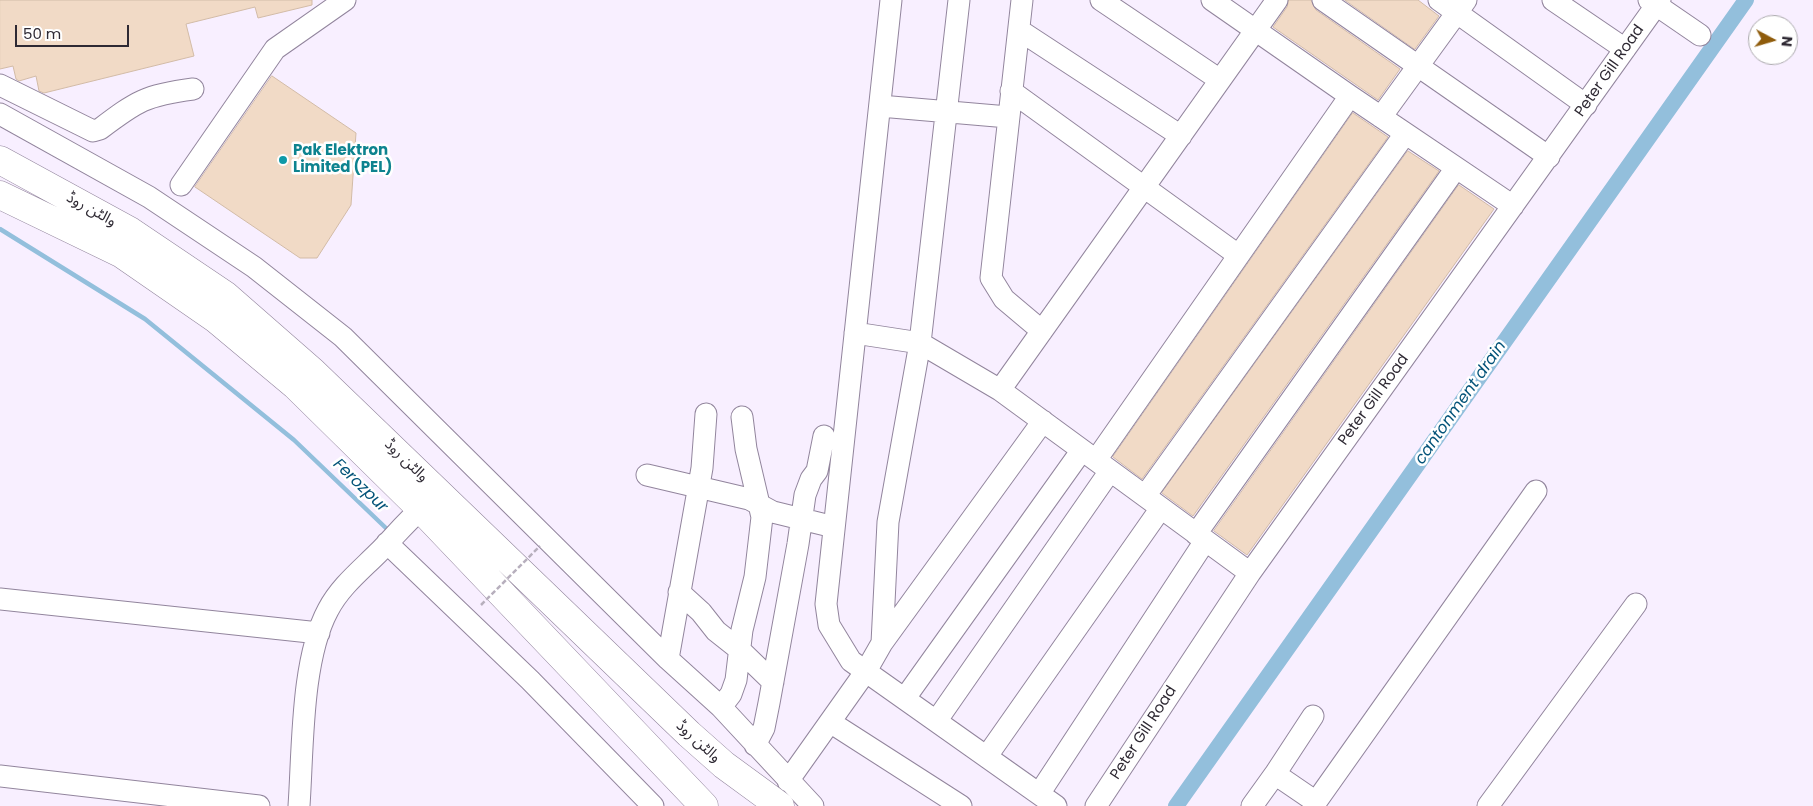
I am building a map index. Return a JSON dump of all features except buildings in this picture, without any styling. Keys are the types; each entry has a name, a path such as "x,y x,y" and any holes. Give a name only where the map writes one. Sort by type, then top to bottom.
{"main road":[{"name":"والٹن روڈ","path":"0,160 130,231 225,295 313,372 724,766 784,794"},
{"name":"والٹن روڈ","path":"0,195 122,254 216,319 295,386 411,517 704,806"},
{"path":"724,766 767,806"}],"street":[{"path":"182,185 275,49 345,0"},
{"path":"891,0 826,604 829,625 852,662 937,720 1056,806"},
{"path":"882,643 888,522 920,343 958,0"},
{"path":"1022,0 991,278 1004,299 1042,331"},
{"path":"1101,0 1220,80"},
{"path":"1212,0 1381,118 1513,206"},
{"path":"1000,390 1277,0"},
{"path":"1323,0 1549,157"},
{"path":"1439,0 1461,6 1586,105"},
{"path":"1553,0 1625,49"},
{"path":"1655,2 1700,35"},
{"name":"Peter Gill Road","path":"1096,806 1250,573 1586,105 1655,2"},
{"path":"1381,118 1461,6"},
{"path":"1019,30 1180,136"},
{"path":"0,85 93,131 100,129 141,100 158,94 193,89"},
{"path":"1011,91 1238,255"},
{"path":"937,720 1096,460 1350,96"},
{"path":"880,106 946,110 1008,117"},
{"path":"0,114 149,197 254,267 343,337 668,659 721,707 755,745 784,794 813,806"},
{"path":"987,756 1153,502 1406,134"},
{"path":"1039,794 1201,537 1456,168"},
{"path":"855,333 920,343 1000,390 1250,573"},
{"path":"668,659 698,487 706,414"},
{"path":"721,707 732,694 742,630 756,577 762,518 746,449 742,418"},
{"path":"784,794 830,722 866,671 882,643 1043,421"},
{"path":"755,745 764,728 804,495 817,471 824,436"},
{"path":"905,698 1096,460"},
{"path":"647,476 749,499 760,506 801,520 834,527"},
{"path":"1275,774 1319,804 1536,491"},
{"path":"299,806 307,692 313,650 327,611 338,594 411,517"},
{"path":"383,547 530,680 653,806"},
{"path":"679,592 701,612 716,631 740,650 773,682"},
{"path":"0,599 319,633"},
{"path":"1488,806 1636,604"},
{"path":"1252,806 1313,716"},
{"path":"830,722 961,806"},
{"path":"0,776 259,806"}],"path":[{"path":"482,605 540,546"}],"waterway":[{"name":"cantonment drain","path":"1176,806 1746,0"},
{"name":"Ferozpur","path":"0,229 145,319 294,440 389,531"}],"place":[{"name":"Pak Elektron Limited (PEL)","path":"283,160"}]}
